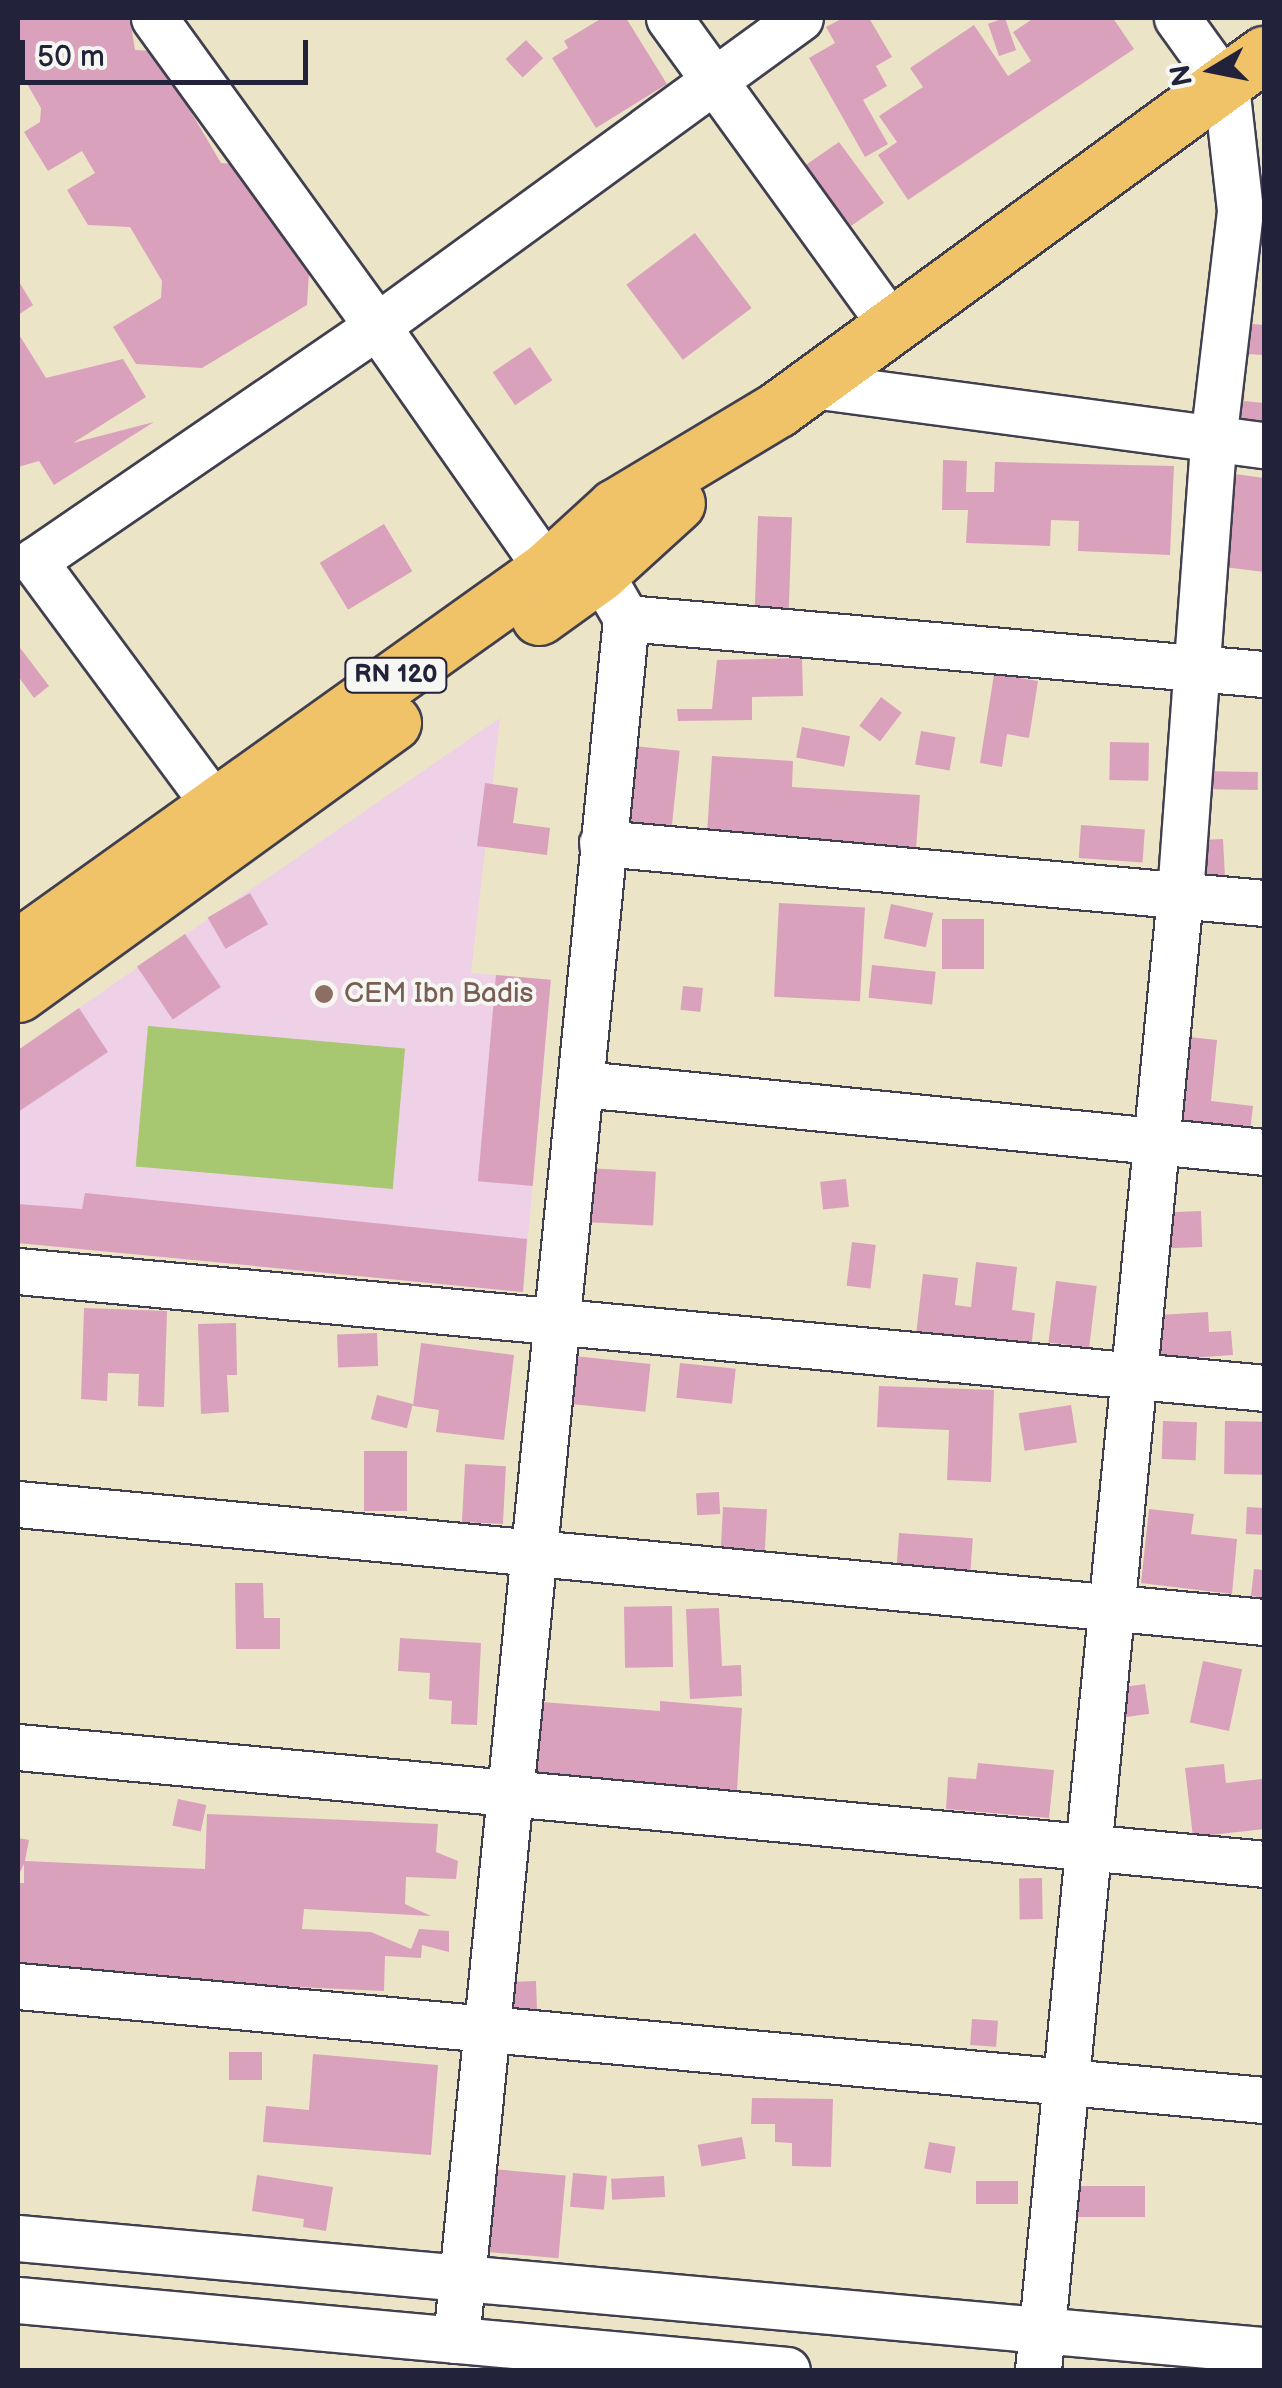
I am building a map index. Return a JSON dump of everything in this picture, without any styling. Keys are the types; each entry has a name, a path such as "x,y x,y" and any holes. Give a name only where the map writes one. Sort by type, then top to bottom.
{"main road":[{"name":"RN 120","path":"18,947 212,804 591,586 616,507 795,397 1252,67"},
{"path":"18,994 591,586"}],"street":[{"path":"154,18 378,326 591,586 602,843 559,1321 456,2340"},
{"path":"669,18 893,326"},
{"path":"212,804 26,550 378,326 800,18"},
{"path":"1040,2349 1180,894 1213,440 1252,211 1252,67 1177,18"},
{"path":"795,397 1264,446"},
{"path":"591,586 1264,674"},
{"path":"602,843 1264,903"},
{"path":"582,1084 1264,1152"},
{"path":"18,1271 1264,1388"},
{"path":"18,1504 1264,1622"},
{"path":"18,1747 1264,1864"},
{"path":"18,1986 1264,2100"},
{"path":"18,2238 462,2278 1040,2349 1264,2350"},
{"path":"18,2300 719,2368 788,2370"},
{"path":"326,2329 360,2370"}],"shaded area":[{"name":"CEM Ibn Badis","path":"500,718 471,973 551,980 523,1292 18,1243 18,1050"}],"green space":[{"path":"148,1026 405,1048 393,1189 136,1166"}],"building":[{"path":"18,18 130,18 135,50 155,51 221,163 245,165 309,273 307,305 202,368 136,364 113,327 161,298 162,281 130,227 88,225 67,190 95,173 82,151 48,171 24,132 40,122 41,108 18,68"},
{"path":"602,18 626,18 667,84 596,128 552,58 568,48 564,41"},
{"path":"843,18 869,18 892,57 876,66 887,86 863,100 888,144 865,157 809,58 835,43 826,27"},
{"path":"1005,18 1016,50 999,56 988,24"},
{"path":"1034,18 1113,18 1134,49 908,200 878,155 897,142 879,116 923,87 910,68 974,25 1008,76 1031,61 1013,32"},
{"path":"526,40 543,58 523,77 506,59"},
{"path":"839,142 884,203 851,226 845,218 822,234 784,180"},
{"path":"695,233 752,308 683,360 626,285"},
{"path":"18,280 33,305 18,315"},
{"path":"1241,323 1264,325 1264,355 1246,354 1244,401 1264,403 1264,426 1228,424"},
{"path":"18,333 46,378 123,359 146,397 73,443 154,422 54,485 39,461 18,467"},
{"path":"530,347 552,380 515,405 493,372"},
{"path":"943,460 967,461 966,492 994,492 995,462 1174,466 1170,555 1078,551 1079,521 1051,520 1050,546 966,543 968,510 942,510"},
{"path":"1228,473 1264,478 1264,572 1216,566"},
{"path":"758,516 792,517 789,611 755,610"},
{"path":"384,524 412,571 348,610 320,563"},
{"path":"18,645 49,686 34,698 18,676"},
{"path":"802,658 803,696 752,697 752,720 678,721 677,709 712,709 717,660"},
{"path":"994,674 1038,681 1029,738 1007,734 1002,767 980,763"},
{"path":"881,697 902,713 880,741 859,726"},
{"path":"802,727 850,736 844,767 796,757"},
{"path":"921,731 955,737 950,771 915,764"},
{"path":"1110,742 1149,743 1148,781 1109,780"},
{"path":"624,745 680,751 672,827 616,822"},
{"path":"712,756 793,761 792,787 920,795 916,849 707,834"},
{"path":"1198,771 1258,772 1258,790 1198,789"},
{"path":"485,783 518,788 513,823 550,828 547,855 477,846"},
{"path":"1081,825 1145,829 1143,862 1079,858"},
{"path":"1223,839 1225,875 1199,876 1197,840"},
{"path":"250,893 268,924 226,949 208,917"},
{"path":"779,903 865,908 860,1001 774,997"},
{"path":"891,904 933,913 926,947 884,938"},
{"path":"942,919 984,919 984,969 942,969"},
{"path":"185,934 221,987 173,1019 137,966"},
{"path":"872,965 936,972 932,1005 869,998"},
{"path":"496,975 551,980 533,1186 478,1181"},
{"path":"683,986 703,988 700,1012 680,1010"},
{"path":"79,1008 108,1052 18,1112 18,1050"},
{"path":"1179,1036 1217,1040 1211,1101 1253,1106 1250,1132 1169,1123"},
{"path":"567,1167 656,1172 653,1226 564,1221"},
{"path":"846,1179 849,1207 823,1210 820,1182"},
{"path":"85,1193 527,1239 523,1292 18,1243 18,1204 82,1209"},
{"path":"1201,1211 1202,1247 1169,1248 1168,1212"},
{"path":"852,1242 876,1245 870,1289 847,1286"},
{"path":"976,1262 1017,1267 1012,1310 1035,1313 1031,1349 916,1335 923,1274 958,1278 955,1305 971,1307"},
{"path":"1056,1281 1097,1286 1089,1348 1048,1343"},
{"path":"84,1308 167,1311 164,1407 138,1406 139,1374 108,1373 107,1401 81,1399"},
{"path":"1208,1312 1209,1332 1231,1331 1233,1355 1146,1361 1143,1316"},
{"path":"236,1323 237,1375 227,1375 229,1412 201,1414 198,1324"},
{"path":"377,1333 378,1366 338,1367 337,1334"},
{"path":"421,1343 514,1355 504,1440 436,1432 439,1410 413,1406"},
{"path":"555,1354 650,1364 645,1412 550,1402"},
{"path":"680,1363 736,1369 732,1404 676,1398"},
{"path":"879,1386 994,1390 991,1482 947,1480 949,1430 877,1427"},
{"path":"377,1395 413,1404 407,1428 371,1419"},
{"path":"1071,1405 1077,1443 1025,1451 1019,1413"},
{"path":"1163,1421 1197,1422 1196,1460 1162,1459"},
{"path":"1225,1421 1264,1422 1263,1475 1224,1474"},
{"path":"364,1451 407,1451 407,1511 364,1511"},
{"path":"465,1464 506,1466 503,1524 462,1522"},
{"path":"719,1492 720,1514 697,1515 696,1493"},
{"path":"723,1507 767,1509 765,1555 721,1553"},
{"path":"1247,1507 1264,1508 1263,1535 1246,1534"},
{"path":"1149,1509 1194,1514 1191,1534 1237,1539 1232,1594 1141,1583"},
{"path":"899,1533 973,1538 971,1571 897,1566"},
{"path":"1254,1569 1264,1570 1264,1598 1251,1596"},
{"path":"235,1583 263,1583 264,1618 280,1618 280,1649 236,1649"},
{"path":"672,1606 673,1667 625,1668 624,1607"},
{"path":"719,1608 722,1666 741,1665 742,1696 690,1699 686,1609"},
{"path":"400,1638 481,1643 477,1725 451,1724 452,1701 429,1699 430,1673 398,1671"},
{"path":"1203,1661 1242,1669 1229,1731 1190,1723"},
{"path":"1145,1684 1149,1714 1119,1718 1115,1688"},
{"path":"528,1701 660,1711 660,1701 742,1708 737,1791 523,1775"},
{"path":"978,1763 1054,1770 1049,1818 946,1809 948,1777 976,1779"},
{"path":"1224,1764 1226,1783 1262,1779 1264,1829 1193,1837 1185,1768"},
{"path":"178,1799 206,1805 201,1831 172,1825"},
{"path":"207,1814 438,1824 436,1852 458,1861 456,1879 406,1877 405,1904 431,1916 304,1909 302,1929 371,1932 411,1949 419,1929 449,1931 449,1952 422,1945 421,1958 385,1956 384,1991 18,1974 18,1883 24,1883 24,1864 18,1876 18,1838 29,1840 25,1861 205,1869"},
{"path":"1019,1878 1042,1878 1043,1919 1020,1919"},
{"path":"536,1981 537,2012 506,2013 505,1982"},
{"path":"972,2019 998,2021 996,2047 970,2045"},
{"path":"229,2052 262,2052 262,2080 229,2080"},
{"path":"313,2054 438,2065 431,2155 263,2142 266,2106 309,2110"},
{"path":"752,2098 833,2099 831,2167 792,2166 792,2143 775,2142 775,2124 751,2124"},
{"path":"742,2137 746,2159 702,2166 698,2145"},
{"path":"929,2142 956,2147 951,2173 924,2169"},
{"path":"480,2168 566,2175 558,2258 473,2251"},
{"path":"573,2173 607,2176 604,2210 570,2207"},
{"path":"257,2175 333,2187 326,2231 303,2227 304,2219 252,2211"},
{"path":"664,2176 665,2197 612,2200 611,2179"},
{"path":"976,2181 1018,2181 1018,2204 976,2204"},
{"path":"1072,2186 1145,2186 1145,2217 1072,2217"}],"place":[{"name":"CEM Ibn Badis","path":"324,994"}]}
